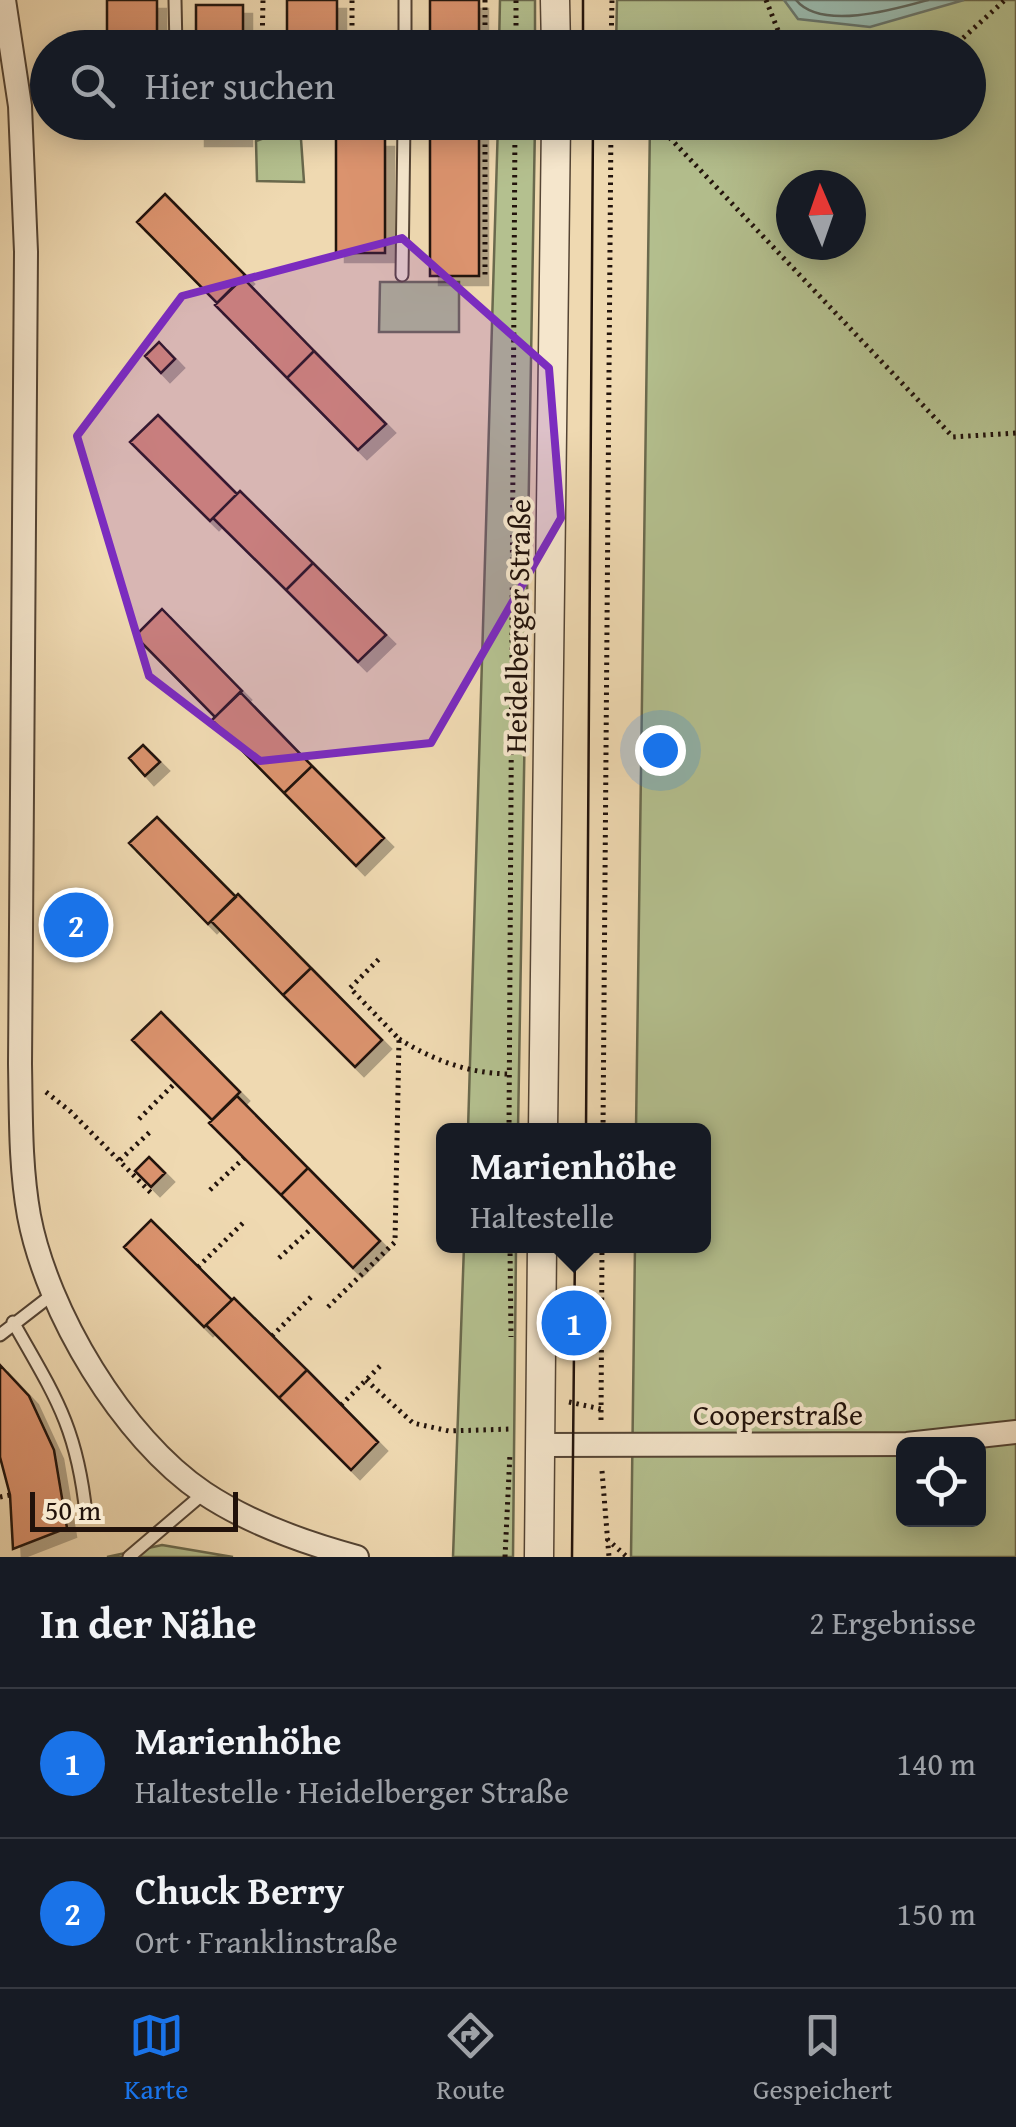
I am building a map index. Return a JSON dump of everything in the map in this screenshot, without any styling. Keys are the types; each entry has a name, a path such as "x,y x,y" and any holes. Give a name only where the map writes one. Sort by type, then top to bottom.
{"street":[{"path":"4,0 20,106 26,252 21,1133 30,1220 53,1294 78,1348 108,1394 174,1468 204,1492 267,1526 358,1557"},
{"path":"555,0 556,30"},
{"name":"Heidelberger Straße","path":"543,1123 556,140"},
{"path":"538,1557 542,1253"},
{"name":"Cooperstraße","path":"539,1445 907,1444 1016,1432"}],"lane":[{"path":"176,0 176,30"},
{"path":"405,30 406,0"},
{"path":"402,275 404,140"},
{"path":"0,1335 53,1294"},
{"path":"13,1322 69,1422 81,1466 86,1514"},
{"path":"129,1557 204,1492"}],"path":[{"path":"262,30 263,0"},
{"path":"352,0 352,30"},
{"path":"485,0 485,30"},
{"path":"516,0 516,30"},
{"path":"612,0 612,30"},
{"path":"766,0 778,30"},
{"path":"972,30 1004,0"},
{"path":"485,140 485,278"},
{"path":"509,1123 515,140"},
{"path":"603,1123 610,140"},
{"path":"672,140 953,437 1016,433"},
{"path":"380,958 350,988 399,1039 430,1059 484,1073 509,1074"},
{"path":"328,1307 395,1242 399,1039"},
{"path":"139,1118 175,1084"},
{"path":"46,1092 152,1194"},
{"path":"120,1160 151,1130"},
{"path":"210,1190 244,1158"},
{"path":"198,1267 243,1223"},
{"path":"279,1258 312,1227"},
{"path":"510,1253 511,1351"},
{"path":"602,1253 602,1409"},
{"path":"272,1336 314,1294"},
{"path":"341,1405 384,1363"},
{"path":"366,1380 413,1423 449,1431 512,1429"},
{"path":"505,1557 512,1412"},
{"path":"602,1489 609,1557"},
{"path":"0,1497 10,1495"},
{"path":"604,1536 627,1557"}],"highlighted area":[{"path":"402,238 549,368 561,518 431,743 260,761 149,676 77,436 182,296"}],"green space":[{"path":"500,0 535,0 535,30 499,30"},
{"path":"617,0 1016,0 1016,1557 631,1557 635,1253 711,1253 711,1123 636,1123 650,140 986,140 986,30 616,30"},
{"path":"301,140 304,182 257,181 256,141"},
{"path":"497,140 535,140 518,1123 468,1123"},
{"path":"380,282 459,282 459,332 379,332"},
{"path":"464,1253 516,1253 513,1557 453,1557"},
{"path":"162,1545 233,1557 107,1557"}],"water":[{"path":"784,0 964,0 870,27 798,19"}],"building":[{"path":"107,0 157,0 157,30 107,30"},
{"path":"287,0 337,0 337,30 287,30"},
{"path":"430,0 479,0 479,30 430,30"},
{"path":"196,5 243,5 243,30 196,30"},
{"path":"336,140 385,140 385,253 336,253"},
{"path":"430,140 479,140 479,276 430,276"},
{"path":"165,194 245,275 217,303 137,222"},
{"path":"243,278 314,351 287,378 215,305"},
{"path":"159,342 175,359 161,373 145,356"},
{"path":"314,351 386,424 358,450 287,378"},
{"path":"158,415 237,494 210,521 130,442"},
{"path":"240,491 313,563 286,590 213,518"},
{"path":"313,563 386,635 358,662 286,590"},
{"path":"162,609 242,691 215,717 135,636"},
{"path":"240,692 312,766 284,793 212,720"},
{"path":"143,745 160,762 145,776 129,758"},
{"path":"312,766 384,838 356,866 284,793"},
{"path":"157,817 236,897 208,924 129,843"},
{"path":"238,894 311,968 283,995 211,921"},
{"path":"311,968 382,1040 355,1067 283,995"},
{"path":"161,1012 240,1092 212,1120 132,1040"},
{"path":"237,1096 308,1168 281,1195 209,1123"},
{"path":"149,1157 165,1173 151,1187 135,1171"},
{"path":"308,1168 380,1241 353,1268 281,1195"},
{"path":"151,1220 232,1300 204,1327 124,1247"},
{"path":"234,1298 307,1370 279,1398 206,1325"},
{"path":"0,1365 29,1396 54,1450 67,1528 13,1549 10,1495 0,1457"},
{"path":"307,1370 378,1442 351,1470 279,1398"}],"tram line":[{"path":"583,0 583,30"},
{"path":"586,1123 593,140"},
{"path":"572,1557 575,1253"}],"place":[{"name":"Chuck Berry","path":"76,925"},
{"name":"Marienhöhe","path":"574,1323"}]}
